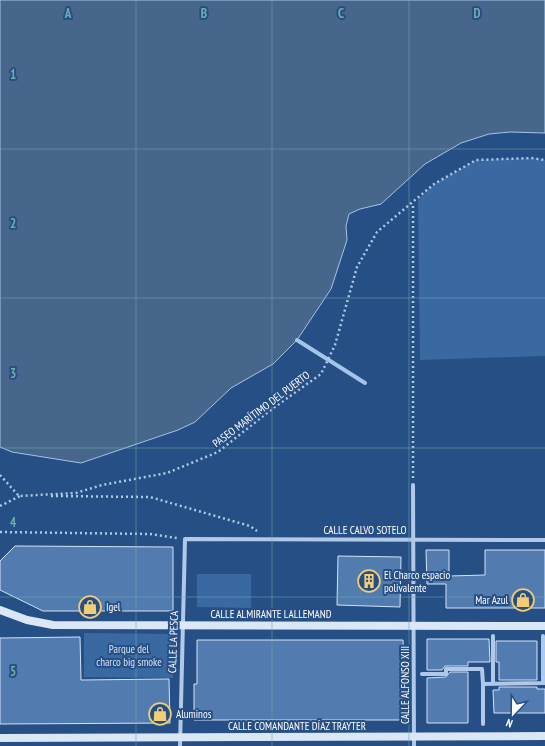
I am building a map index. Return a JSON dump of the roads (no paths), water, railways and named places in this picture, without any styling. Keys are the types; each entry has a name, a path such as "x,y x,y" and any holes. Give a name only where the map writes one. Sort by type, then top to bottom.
{"main road":[{"name":"CALLE ALMIRANTE LALLEMAND","path":"0,610 27,620 54,625 545,626"},
{"name":"CALLE COMANDANTE DÍAZ TRAYTER","path":"0,738 180,736 414,742 545,736"}],"street":[{"name":"CALLE ALFONSO XIII","path":"413,485 414,742"},
{"name":"CALLE CALVO SOTELO","path":"185,539 545,540"},
{"name":"CALLE LA PESCA","path":"180,746 185,539"},
{"path":"493,636 493,683"},
{"path":"483,684 544,684 543,636"},
{"path":"422,674 446,674 446,669 482,669 483,724"}],"waterway":[{"path":"297,340 365,383"}],"place":[{"name":"El Charco espacio polivalente","path":"369,581"},
{"name":"Mar Azul","path":"523,600"},
{"name":"Igel","path":"90,607"},
{"name":"Aluminos","path":"160,714"}],"park label":[{"name":"Parque del charco big smoke","path":"129,655"}]}
